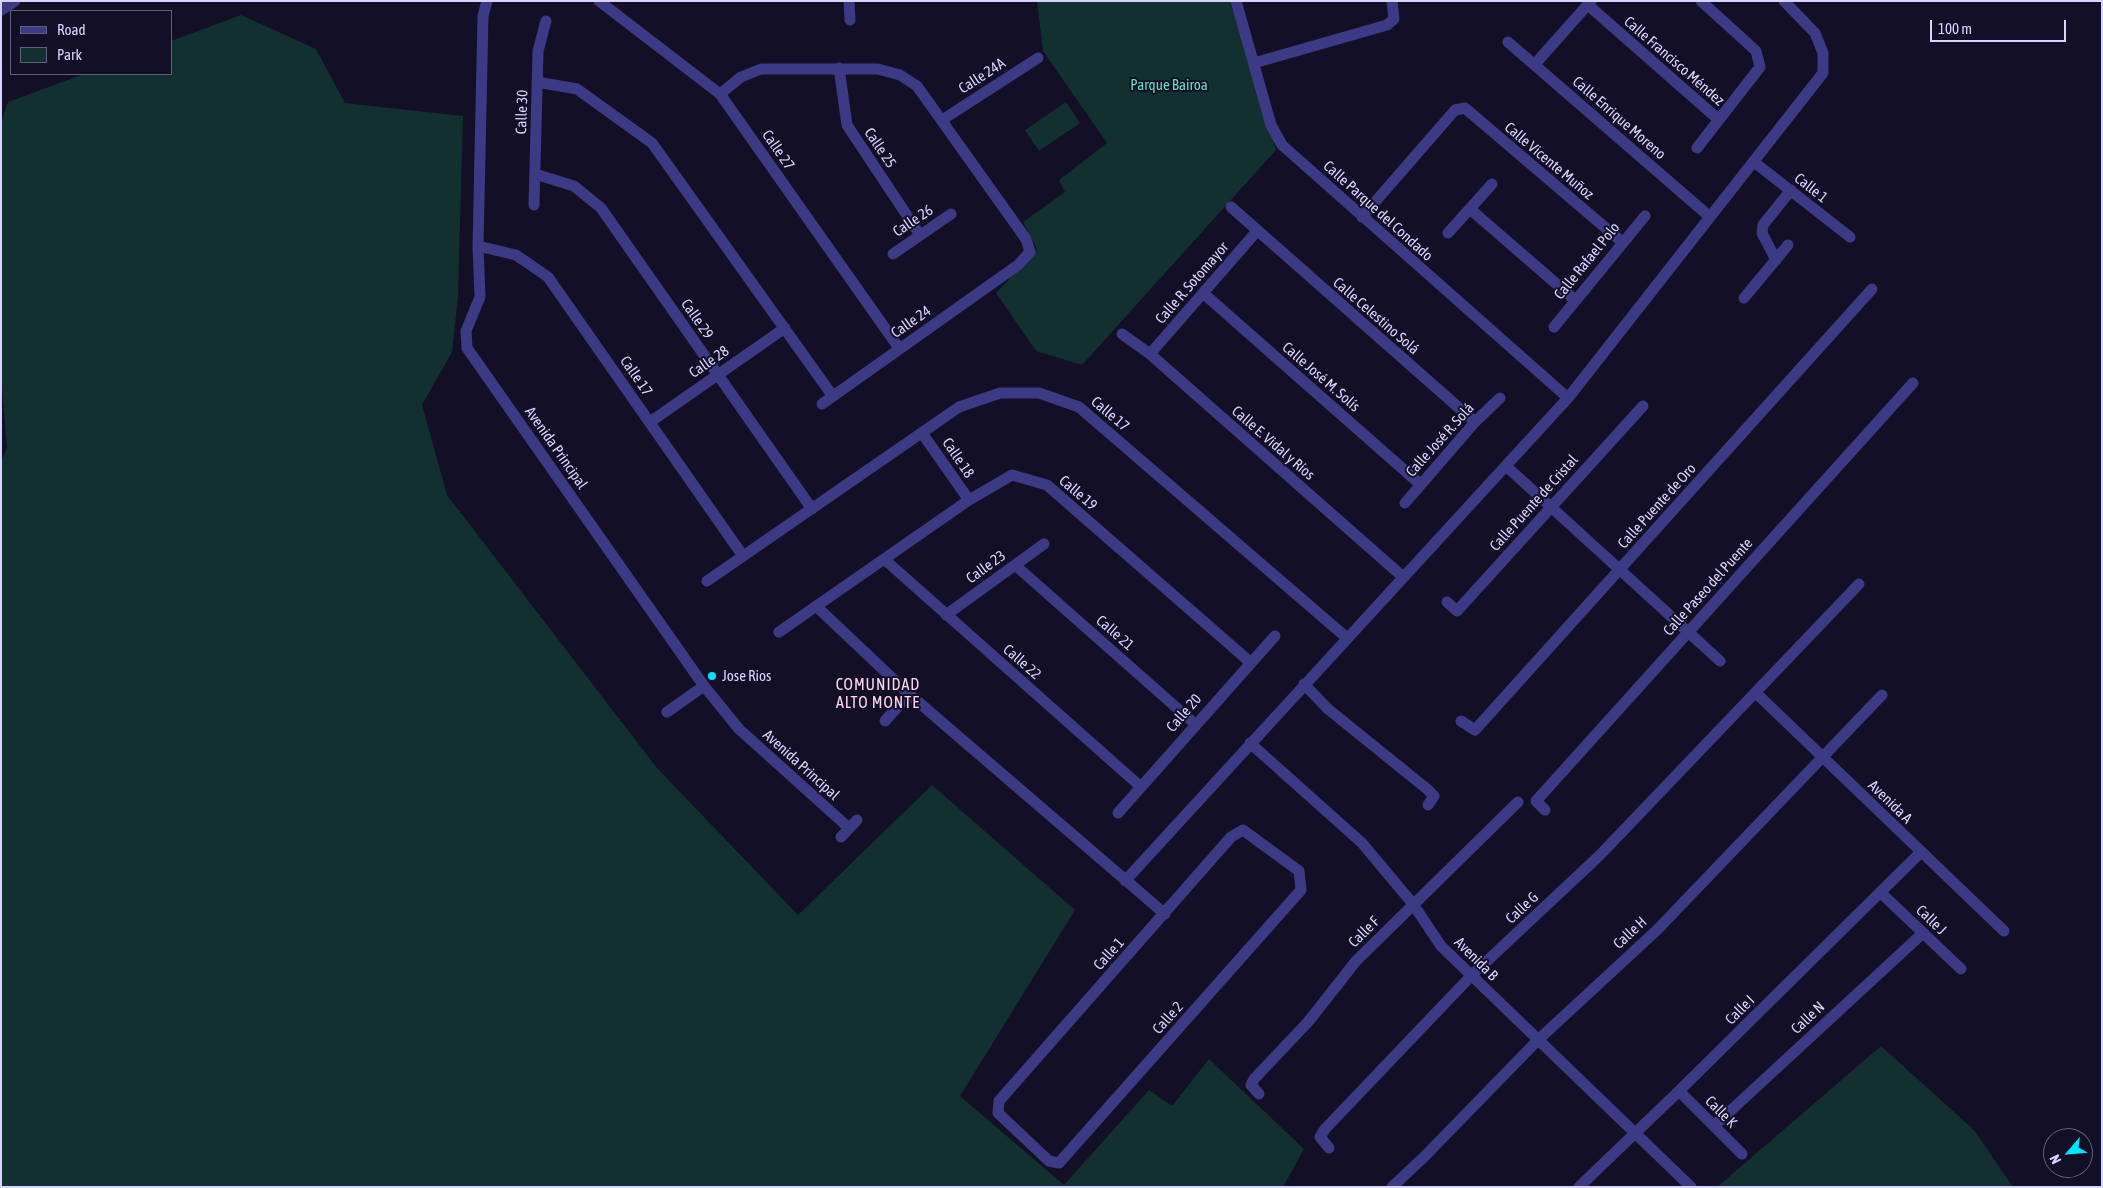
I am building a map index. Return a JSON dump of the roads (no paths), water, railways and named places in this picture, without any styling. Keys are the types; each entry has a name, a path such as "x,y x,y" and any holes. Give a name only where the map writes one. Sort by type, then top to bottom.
{"street":[{"path":"1,10 15,1"},
{"name":"Avenida Principal","path":"487,1 483,16 478,246 480,298 466,331 467,348 704,686 739,729 853,824 841,837"},
{"name":"Calle 27","path":"599,1 720,94 899,348"},
{"path":"849,1 850,20"},
{"name":"Calle Parque del Condado","path":"1236,1 1272,126 1282,145 1568,398"},
{"path":"1254,63 1387,25 1394,19 1392,1"},
{"path":"1697,148 1760,66 1756,50 1701,1"},
{"path":"1125,881 1568,398 1823,73 1823,52 1815,33 1784,1"},
{"path":"1536,64 1590,3"},
{"name":"Calle Francisco Méndez","path":"1590,3 1718,120"},
{"name":"Calle 30","path":"534,205 538,51 546,21"},
{"name":"Calle Enrique Moreno","path":"1508,42 1536,64 1710,218"},
{"name":"Calle 24A","path":"942,120 1038,58"},
{"name":"Calle 25","path":"839,68 847,125 920,235"},
{"name":"Calle 24","path":"720,94 742,77 761,69 878,69 900,75 917,86 1026,239 1030,252 1018,265 832,395 822,404"},
{"path":"537,82 577,89 652,143 832,395"},
{"name":"Calle Vicente Muñoz","path":"1362,217 1456,110 1465,108 1622,242"},
{"name":"Calle 1","path":"1754,162 1850,237"},
{"name":"Calle 29","path":"535,174 574,186 601,208 812,509"},
{"path":"1448,234 1492,184"},
{"path":"1776,260 1762,233 1763,225 1791,190"},
{"name":"Calle Celestino Solá","path":"1231,207 1475,422"},
{"path":"1470,209 1575,300"},
{"name":"Calle 26","path":"893,254 951,214"},
{"name":"Calle Rafael Polo","path":"1554,326 1645,216"},
{"name":"Calle R. Sotomayor","path":"1150,354 1257,231"},
{"path":"1744,298 1788,245"},
{"name":"Calle 17","path":"478,246 516,255 548,277 743,556"},
{"name":"Calle Puente de Oro","path":"1461,722 1475,730 1872,289"},
{"name":"Calle José M. Solís","path":"1203,293 1420,484"},
{"name":"Calle 28","path":"650,422 785,328"},
{"name":"Calle E. Vidal y Ríos","path":"1122,334 1150,354 1403,578"},
{"name":"Calle Paseo del Puente","path":"1546,810 1536,801 1913,383"},
{"name":"Calle 17","path":"707,581 959,407 1000,393 1039,393 1079,407 1347,638"},
{"name":"Calle José R. Solá","path":"1405,503 1475,422 1500,398"},
{"name":"Calle Puente de Cristal","path":"1447,602 1457,611 1643,406"},
{"name":"Calle 18","path":"922,433 969,500"},
{"path":"1506,466 1720,661"},
{"name":"Calle 19","path":"779,632 969,500 1012,475 1047,485 1250,662"},
{"name":"Calle 23","path":"946,615 1044,544"},
{"name":"Calle 22","path":"884,559 1141,787"},
{"name":"Calle 21","path":"1015,565 1195,724"},
{"name":"Calle G","path":"1329,1148 1320,1137 1325,1129 1471,976 1600,854 1859,584"},
{"path":"816,606 909,694 1165,914"},
{"name":"Calle 20","path":"1118,813 1250,662 1276,636"},
{"path":"1304,684 1328,709 1434,796 1428,805"},
{"path":"667,712 704,686"},
{"name":"Avenida A","path":"1756,693 2004,931"},
{"path":"885,721 909,694"},
{"name":"Calle H","path":"1392,1187 1424,1157 1538,1040 1658,929 1882,695"},
{"name":"Avenida B","path":"1250,743 1362,843 1413,904 1441,946 1691,1187"},
{"name":"Calle F","path":"1259,1094 1251,1085 1254,1079 1308,1022 1356,961 1518,802"},
{"name":"Calle 1","path":"999,1101 1231,837 1243,830"},
{"name":"Calle 2","path":"999,1101 998,1113 1049,1161 1058,1163 1301,890 1299,871 1243,830"},
{"name":"Calle I","path":"1579,1187 1921,852"},
{"name":"Calle J","path":"1880,892 1961,969"},
{"name":"Calle N","path":"1714,1126 1923,933"},
{"name":"Calle K","path":"1679,1091 1742,1154"}],"place":[{"name":"Jose Rios","path":"712,676"}],"district":[{"name":"COMUNIDAD ALTO MONTE","path":"878,694"}],"park label":[{"name":"Parque Bairoa","path":"1169,85"}]}
